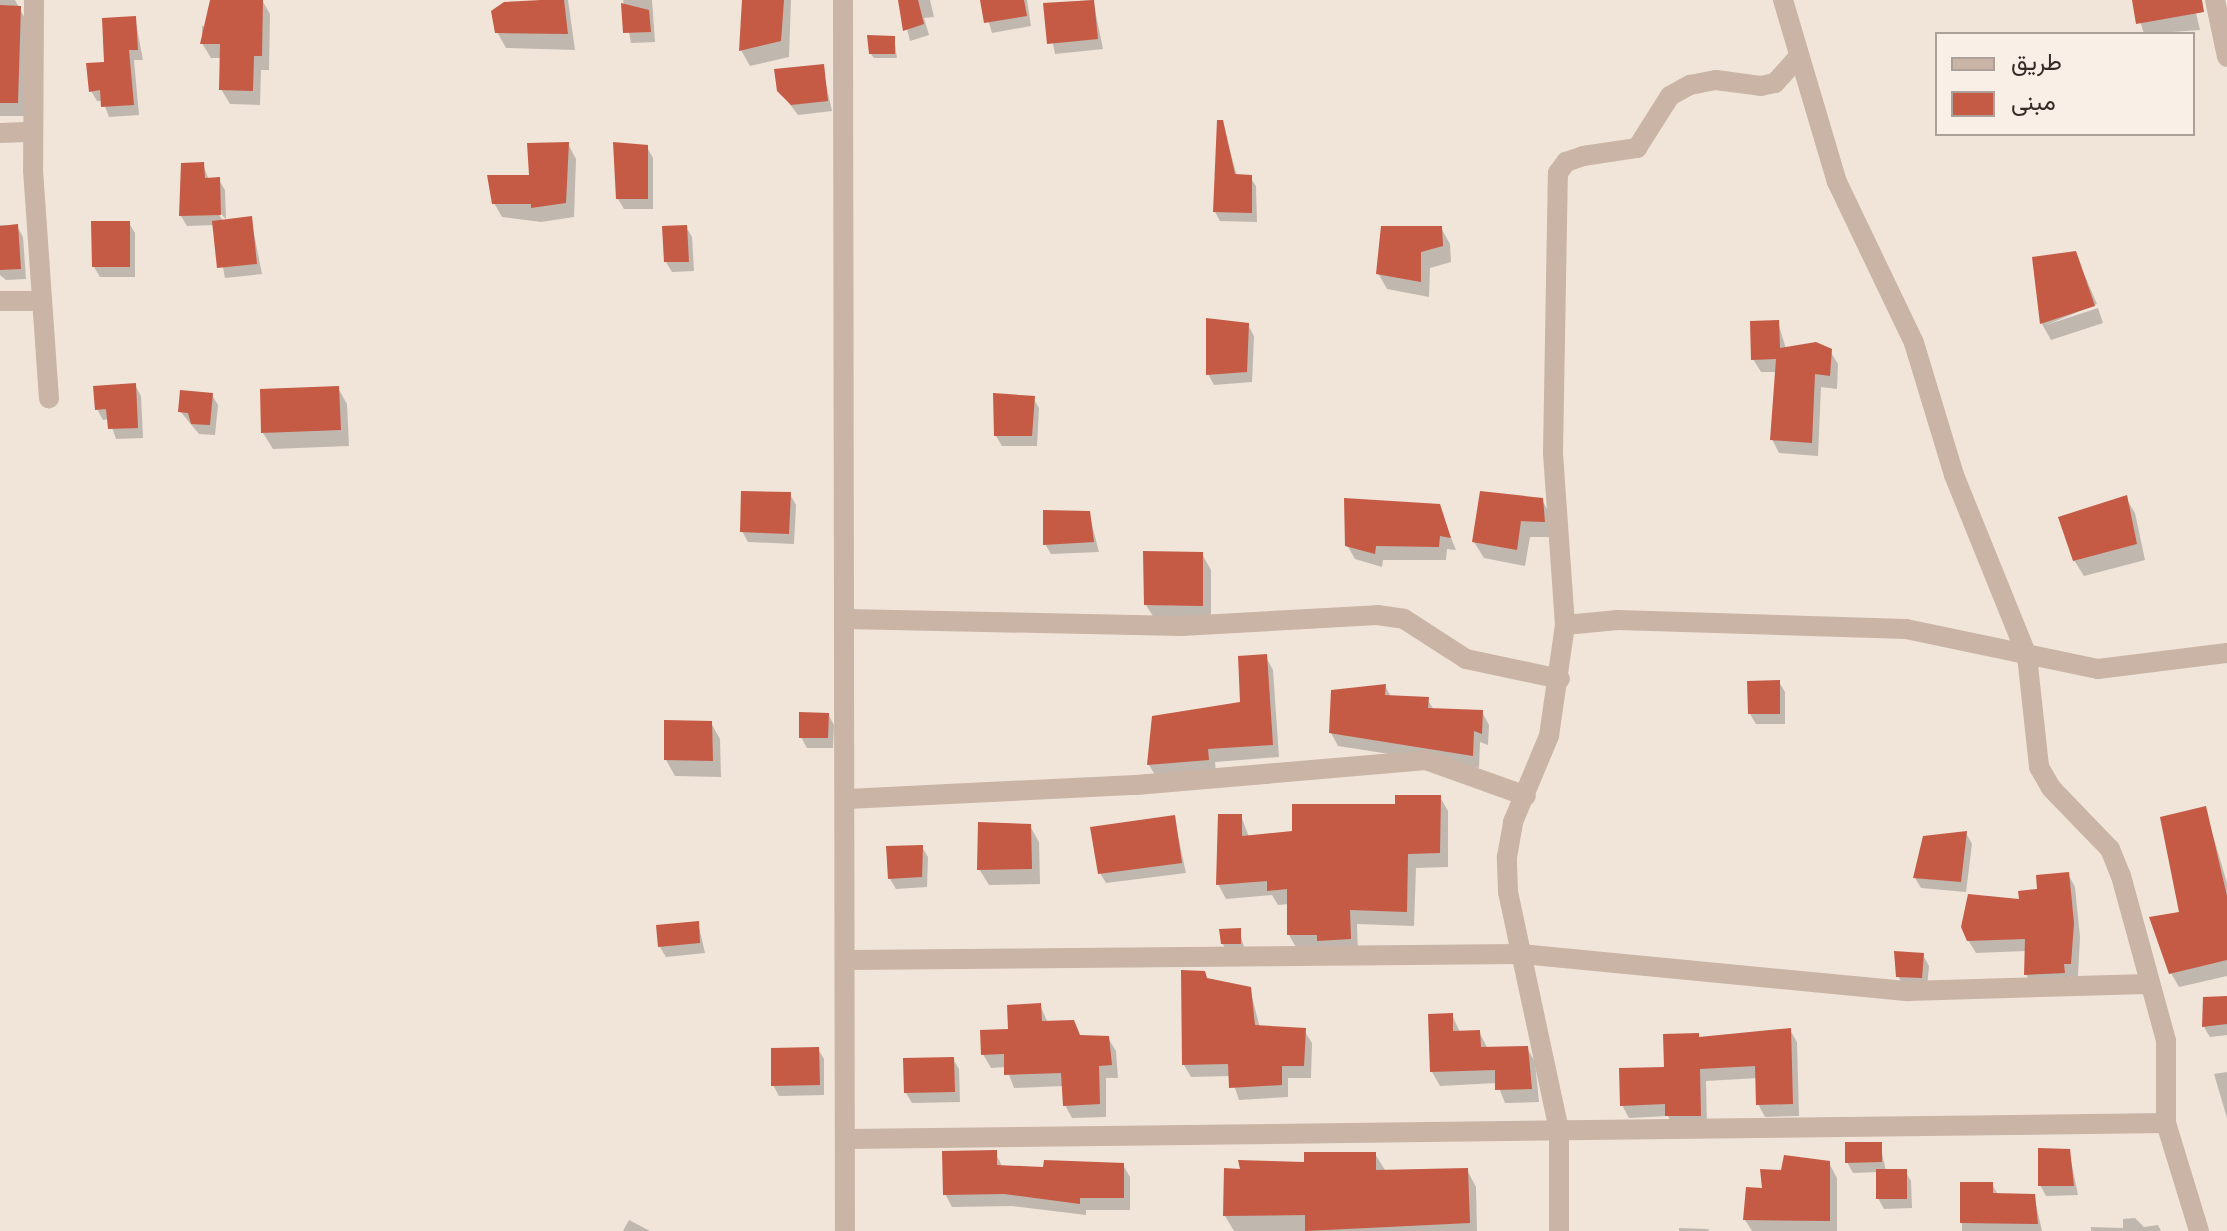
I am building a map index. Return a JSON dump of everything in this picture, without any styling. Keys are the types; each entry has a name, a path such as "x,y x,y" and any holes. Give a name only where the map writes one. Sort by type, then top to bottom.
{"street":[{"path":"34,0 33,132 49,398"},
{"path":"843,0 847,799 845,1231"},
{"path":"1783,0 1837,182 1914,343 1954,475 2027,656 2039,767 2051,788 2110,849 2166,1041 2166,1123 2199,1231"},
{"path":"2215,0 2227,57"},
{"path":"1559,1231 1559,1130 1508,892 1507,857 1513,822 1549,736 1560,679 1565,625 1553,453 1558,173 1566,162 1583,156 1637,148 1670,96 1690,85 1716,80 1761,86 1775,83 1799,56"},
{"path":"0,133 33,132"},
{"path":"0,301 41,301"},
{"path":"845,619 1182,626 1377,615 1404,619 1466,659 1560,679"},
{"path":"1565,625 1618,620 1906,629 2098,669 2227,653"},
{"path":"847,799 1136,785 1426,760 1526,796"},
{"path":"847,960 1521,954 1908,991 2148,984"},
{"path":"847,1139 2166,1123"}],"building":[{"path":"210,0 263,0 262,56 254,56 253,91 219,90 220,44 200,44"},
{"path":"564,0 568,34 495,33 491,11 504,2"},
{"path":"742,0 784,0 781,41 739,51"},
{"path":"898,0 918,0 924,24 903,31"},
{"path":"980,0 1024,0 1027,16 984,23"},
{"path":"1094,0 1098,39 1047,44 1043,3"},
{"path":"2132,0 2202,0 2204,12 2136,24"},
{"path":"621,3 649,10 651,32 623,33"},
{"path":"0,5 21,6 18,103 0,103"},
{"path":"136,16 138,50 129,50 134,105 101,107 100,90 89,92 86,63 104,62 102,18"},
{"path":"867,35 895,36 895,54 869,54"},
{"path":"824,64 828,101 791,105 777,91 774,69"},
{"path":"1217,120 1223,120 1235,174 1252,175 1252,213 1213,212"},
{"path":"569,142 566,203 531,208 531,204 492,204 487,175 529,175 527,143"},
{"path":"613,142 648,145 648,199 616,199"},
{"path":"204,162 205,178 220,177 221,215 179,216 181,163"},
{"path":"252,216 257,264 217,268 212,221"},
{"path":"91,221 130,221 130,267 92,267"},
{"path":"18,224 21,269 0,270 0,226"},
{"path":"687,225 689,262 664,262 662,226"},
{"path":"1381,226 1442,226 1443,246 1421,252 1421,282 1376,274"},
{"path":"2076,251 2095,306 2040,324 2032,257"},
{"path":"1206,318 1249,323 1247,372 1206,375"},
{"path":"1779,320 1780,348 1816,342 1832,349 1830,376 1815,374 1812,443 1770,440 1776,359 1751,360 1750,321"},
{"path":"136,383 138,428 108,429 106,409 95,410 93,386"},
{"path":"339,386 341,430 261,433 260,389"},
{"path":"180,390 213,393 210,425 191,424 188,413 178,412"},
{"path":"993,393 1035,396 1032,436 994,436"},
{"path":"741,491 791,492 789,534 740,532"},
{"path":"1480,491 1543,498 1545,522 1521,521 1517,550 1472,542"},
{"path":"2127,495 2137,544 2073,561 2058,517"},
{"path":"1344,498 1440,504 1451,538 1440,536 1439,547 1376,546 1375,554 1345,546"},
{"path":"1043,510 1090,511 1094,542 1043,545"},
{"path":"1143,551 1203,552 1203,606 1144,605"},
{"path":"1267,654 1273,745 1208,749 1209,760 1147,765 1152,716 1240,702 1238,656"},
{"path":"1780,680 1780,714 1748,714 1747,681"},
{"path":"1386,684 1385,695 1429,697 1428,708 1483,710 1482,734 1474,731 1473,756 1329,733 1331,690"},
{"path":"799,712 829,713 828,738 799,738"},
{"path":"664,720 712,721 713,761 664,760"},
{"path":"1395,795 1441,795 1440,853 1408,854 1407,912 1350,910 1351,939 1317,941 1317,935 1287,935 1287,889 1267,891 1267,881 1216,885 1218,814 1242,814 1242,836 1292,831 1292,804 1395,804"},
{"path":"2206,806 2227,896 2227,960 2169,974 2149,917 2179,912 2160,817"},
{"path":"1175,815 1182,863 1098,874 1090,827"},
{"path":"978,822 1031,824 1032,869 977,870"},
{"path":"1967,831 1961,882 1913,878 1923,836"},
{"path":"923,845 922,877 888,879 886,846"},
{"path":"2069,872 2074,923 2071,964 2064,964 2065,973 2024,975 2025,939 1967,941 1961,927 1968,894 2019,899 2018,891 2037,889 2036,875"},
{"path":"699,921 700,943 658,947 656,925"},
{"path":"1241,928 1241,944 1221,944 1219,929"},
{"path":"1894,951 1924,953 1922,978 1896,977"},
{"path":"1181,970 1205,971 1207,978 1251,987 1255,1025 1306,1028 1304,1066 1282,1066 1282,1085 1229,1088 1228,1064 1182,1065"},
{"path":"2227,996 2227,1024 2202,1027 2203,997"},
{"path":"1041,1003 1042,1021 1074,1020 1080,1035 1109,1036 1112,1065 1099,1066 1100,1104 1063,1106 1061,1073 1004,1075 1004,1054 981,1055 980,1030 1008,1029 1007,1005"},
{"path":"1453,1013 1453,1031 1480,1030 1481,1047 1528,1046 1532,1089 1495,1090 1495,1070 1430,1072 1428,1014"},
{"path":"1791,1028 1793,1104 1756,1105 1755,1066 1700,1069 1701,1116 1665,1116 1665,1104 1620,1106 1619,1068 1664,1067 1663,1034 1699,1033 1699,1037"},
{"path":"819,1047 820,1085 771,1086 771,1048"},
{"path":"954,1057 955,1092 904,1093 903,1058"},
{"path":"1845,1142 1882,1142 1882,1162 1845,1163"},
{"path":"2038,1148 2070,1149 2074,1186 2038,1186"},
{"path":"997,1150 997,1165 1043,1167 1044,1160 1124,1163 1124,1198 1080,1198 1080,1204 1004,1194 943,1195 942,1151"},
{"path":"1304,1152 1376,1152 1376,1170 1468,1168 1470,1223 1305,1231 1305,1215 1223,1216 1224,1168 1240,1169 1238,1160 1304,1162"},
{"path":"1784,1155 1830,1161 1830,1221 1743,1220 1746,1187 1762,1188 1760,1169 1781,1170"},
{"path":"1876,1169 1907,1169 1907,1199 1876,1199"},
{"path":"1960,1182 1993,1182 1993,1193 2035,1194 2038,1224 1960,1223"}]}
